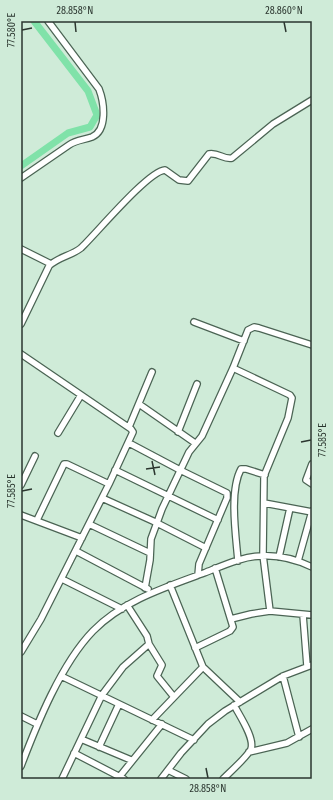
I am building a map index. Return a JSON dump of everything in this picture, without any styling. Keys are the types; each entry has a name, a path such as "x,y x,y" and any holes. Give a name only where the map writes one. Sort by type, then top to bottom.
{"street":[{"path":"21,178 71,143 94,135 98,132 104,117 103,100 99,90 48,21"},
{"path":"21,324 51,264 71,255 81,248 141,184 157,172 164,170 179,180 188,181 209,154 215,153 226,158 232,158 273,124 312,100"},
{"path":"21,249 51,264"},
{"path":"194,322 244,341"},
{"path":"145,588 151,539 157,523 189,452 202,436 233,368 248,330 254,327 312,345"},
{"path":"21,354 129,427 133,432 62,579 37,626 21,652"},
{"path":"233,368 290,395 292,398 288,418 265,475 263,556 270,611"},
{"path":"129,427 152,372"},
{"path":"178,432 197,384"},
{"path":"58,433 81,395"},
{"path":"138,404 195,443"},
{"path":"128,443 227,493"},
{"path":"21,485 35,456"},
{"path":"36,520 64,464 67,464 109,484"},
{"path":"312,464 306,480 312,484"},
{"path":"238,561 235,518 235,488 238,475 241,469 246,469 265,475"},
{"path":"115,470 218,520"},
{"path":"227,493 235,488"},
{"path":"198,575 199,564 227,498 227,493"},
{"path":"102,498 157,523 206,548"},
{"path":"264,503 312,512 298,561"},
{"path":"279,557 290,508"},
{"path":"21,515 82,538"},
{"path":"89,524 150,553"},
{"path":"76,551 154,593"},
{"path":"22,763 37,724 61,676 75,653 92,631 107,618 124,607 170,585 238,561 263,556 279,557 298,561 312,567"},
{"path":"195,648 232,629 233,624 215,568"},
{"path":"62,579 124,607 147,636 148,644 162,665 157,676 174,696"},
{"path":"170,585 203,667 240,702"},
{"path":"231,619 270,611 312,615"},
{"path":"161,779 208,724 282,676 310,666 303,615"},
{"path":"62,779 102,695 123,667 148,644"},
{"path":"152,720 203,667"},
{"path":"61,676 194,740"},
{"path":"282,676 299,737"},
{"path":"99,747 119,704"},
{"path":"223,779 249,752 252,744 234,706"},
{"path":"21,716 37,724"},
{"path":"74,753 122,778 131,760 162,724"},
{"path":"249,752 283,744 312,729"},
{"path":"81,739 131,760"},
{"path":"168,770 186,779"}],"waterway":[{"path":"21,166 68,133 90,127 97,115 88,91 34,21"}]}
